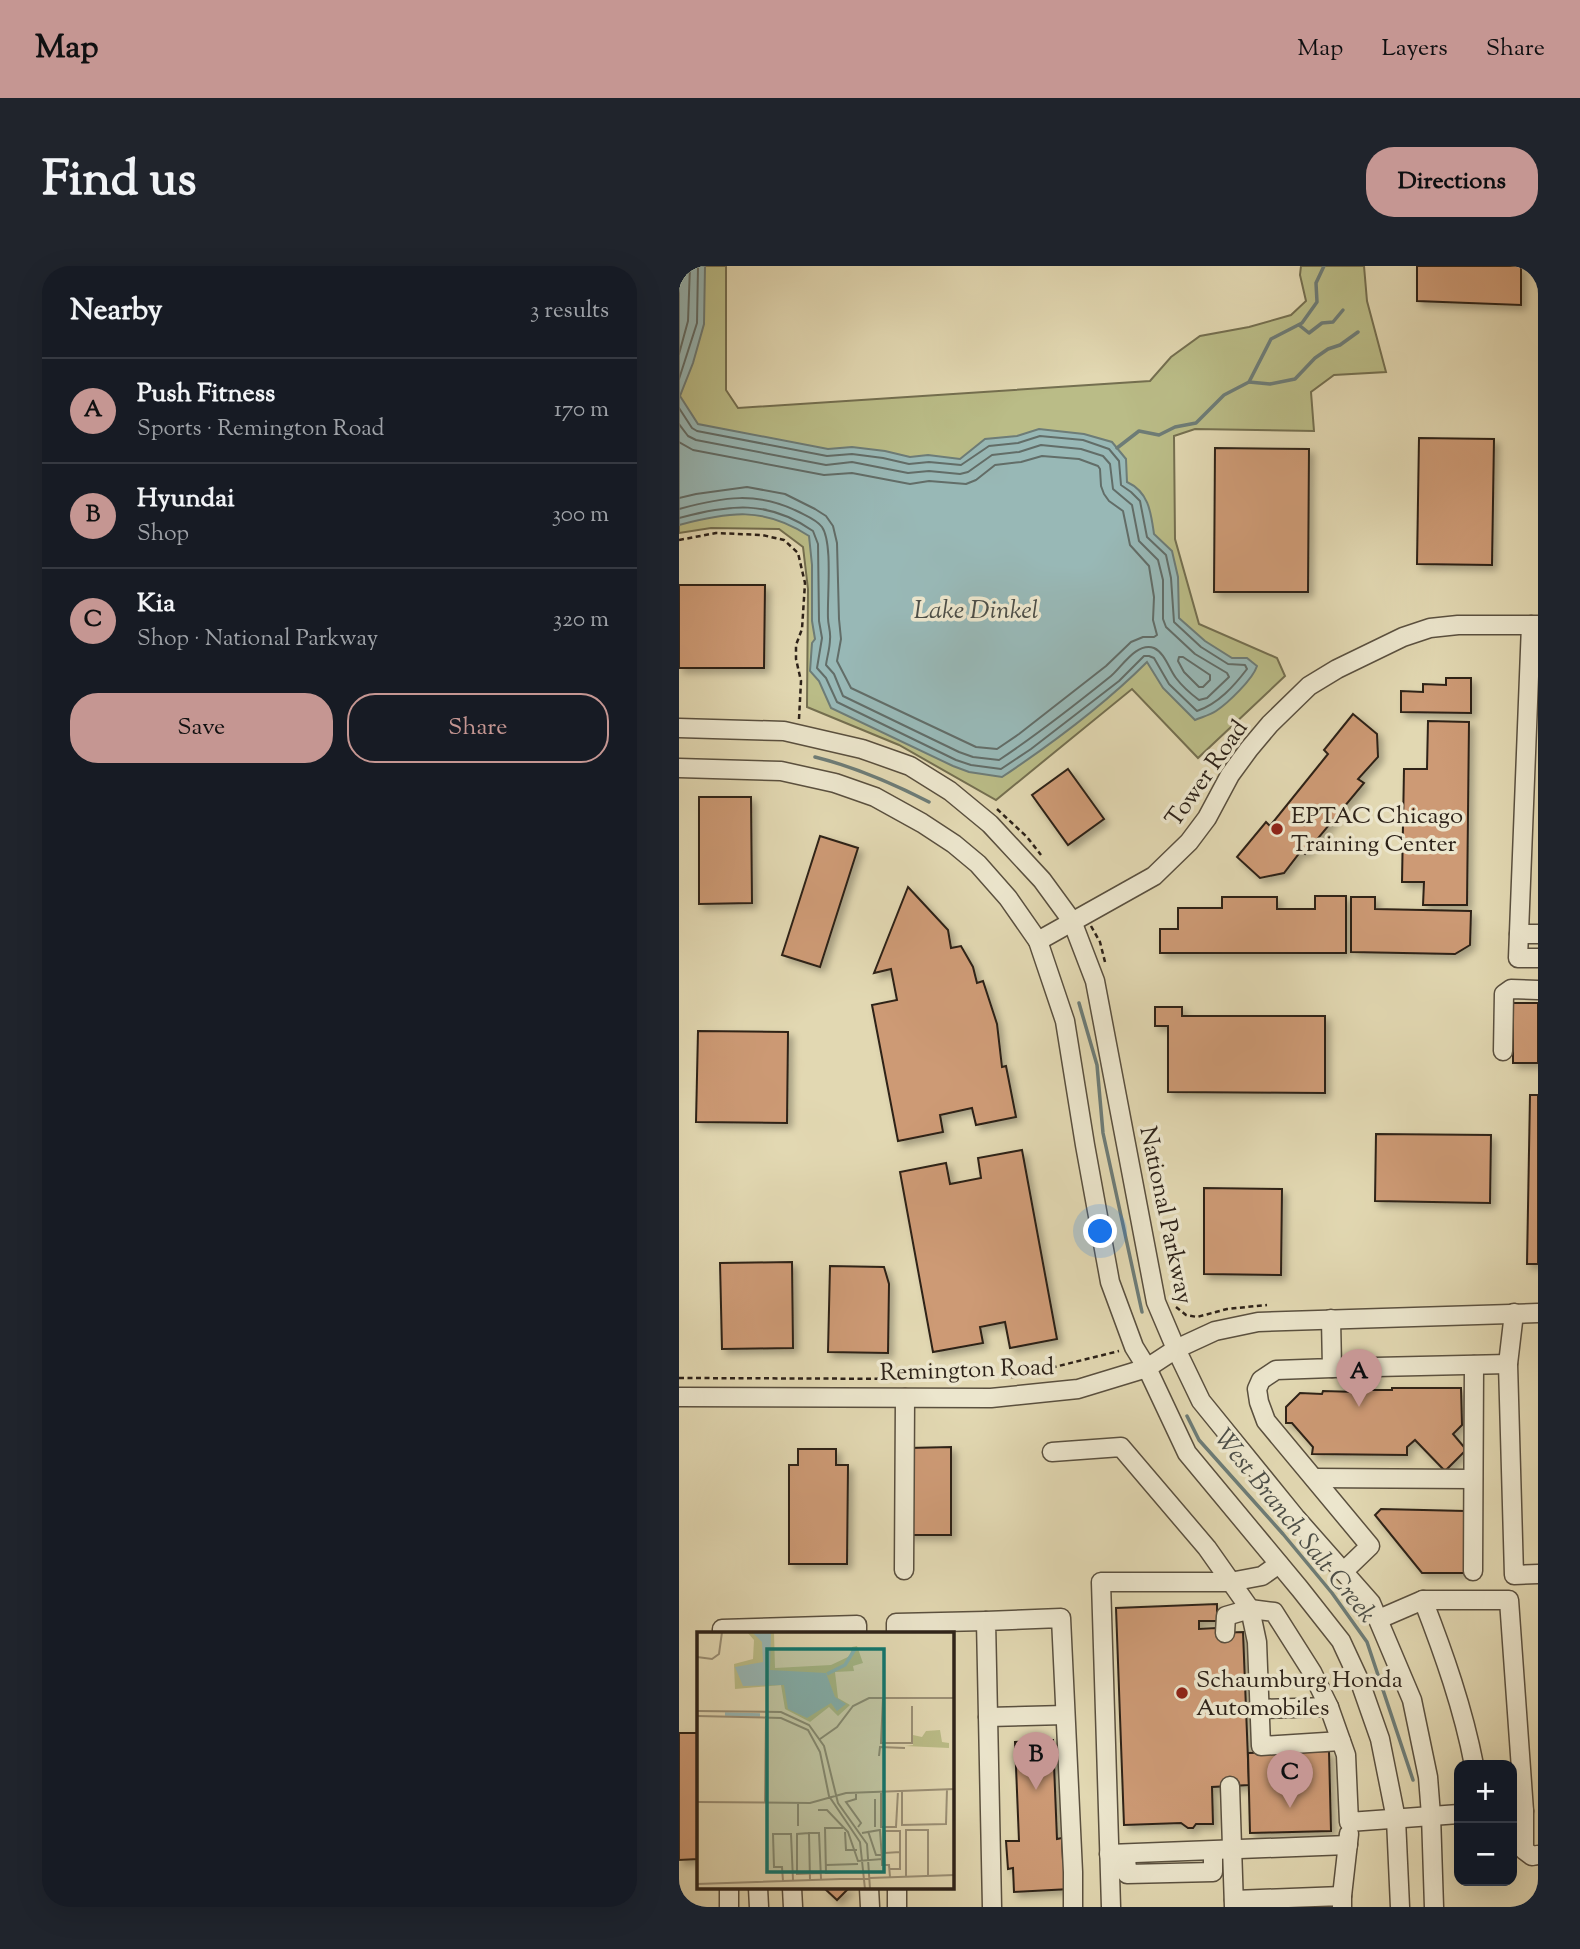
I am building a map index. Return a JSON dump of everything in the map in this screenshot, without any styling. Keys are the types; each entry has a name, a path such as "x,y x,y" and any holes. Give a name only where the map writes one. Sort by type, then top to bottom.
{"street":[{"name":"Tower Road","path":"1038,941 1154,876 1189,842 1207,818 1230,775 1249,749 1309,686 1403,636 1430,628 1458,625 1534,625"},
{"path":"1534,625 1533,696 1518,958 1538,958"},
{"name":"National Parkway","path":"679,728 784,731 862,749 910,766 950,791 990,824 1042,880 1073,921 1095,981 1156,1302 1201,1401 1296,1518 1371,1603 1379,1619 1412,1700 1428,1777 1434,1907"},
{"path":"679,768 781,771 835,783 875,797 933,830 978,864 1008,898 1038,941 1065,1021 1110,1282 1135,1346 1187,1453 1341,1642 1360,1682 1380,1739 1396,1819 1400,1907"},
{"path":"1520,934 1538,934"},
{"path":"1503,1051 1504,994 1511,989 1538,990"},
{"path":"1514,1313 1508,1364 1514,1575 1538,1574"},
{"name":"Remington Road","path":"679,1397 991,1398 1078,1388 1147,1368 1176,1349 1215,1331 1258,1322 1538,1313"},
{"path":"1331,1319 1332,1368"},
{"path":"1343,1572 1370,1546 1266,1421 1257,1389 1261,1380 1276,1370 1508,1364"},
{"path":"1473,1571 1474,1365"},
{"path":"904,1570 905,1398"},
{"path":"1052,1451 1121,1447 1207,1548 1250,1609 1257,1642 1261,1746 1341,1741"},
{"path":"1314,1478 1473,1479"},
{"path":"1111,1907 1118,1854 1101,1582 1230,1582 1262,1576 1279,1564"},
{"path":"1423,1600 1449,1668 1473,1760"},
{"path":"1379,1619 1423,1600 1509,1600 1516,1760"},
{"path":"1225,1633 1226,1616 1250,1609 1274,1612 1312,1672 1329,1707 1346,1755 1349,1822 1342,1902 1234,1903 1230,1786"},
{"path":"896,1632 896,1623 1061,1618 1073,1907"},
{"path":"986,1621 992,1907"},
{"path":"722,1632 722,1629 857,1625 857,1632"},
{"path":"1259,1709 1329,1707"},
{"path":"988,1717 1065,1715"},
{"path":"1517,1778 1518,1811 1524,1850 1532,1856 1538,1855"},
{"path":"1349,1822 1454,1814"},
{"path":"1118,1854 1348,1845"}],"path":[{"path":"679,1378 933,1380 954,1376 1014,1377 1135,1346"}],"green space":[{"name":"Lake Dinkel","path":"679,266 726,266 726,390 738,408 1150,381 1171,357 1200,336 1249,327 1291,315 1306,301 1300,275 1301,266 1364,266 1367,301 1386,372 1334,375 1311,392 1314,431 1195,429 1174,436 1175,539 1199,624 1277,658 1285,676 1198,758 1132,689 996,800 899,745 807,707 808,589 803,547 779,529 711,528 679,533"}],"water":[{"name":"Lake Dinkel","path":"679,266 705,266 704,324 680,396 698,424 828,449 852,447 910,457 928,455 960,459 985,439 1017,436 1039,429 1084,434 1112,442 1126,459 1127,482 1140,491 1148,504 1154,534 1172,551 1178,577 1179,618 1205,641 1232,658 1247,658 1257,666 1251,677 1221,707 1195,720 1163,688 1147,662 1077,723 1002,777 969,772 953,766 831,708 819,681 810,671 812,643 815,639 809,536 777,520 745,514 714,517 679,525"}],"building":[{"path":"1417,266 1521,266 1521,305 1417,301"},
{"path":"1419,438 1494,439 1492,565 1417,564"},
{"path":"1215,448 1309,449 1308,592 1214,592"},
{"path":"679,585 765,585 764,668 679,668"},
{"path":"1446,678 1471,678 1471,713 1401,712 1401,691 1423,692 1423,684 1446,685"},
{"path":"1353,714 1377,734 1378,757 1358,779 1364,783 1305,854 1301,851 1284,873 1260,878 1237,857 1266,822 1270,826 1328,754 1324,750"},
{"path":"1428,721 1469,722 1467,905 1423,905 1424,882 1402,882 1404,769 1427,769"},
{"path":"1068,769 1104,819 1068,845 1032,795"},
{"path":"699,797 751,797 752,903 699,904"},
{"path":"820,836 858,848 820,967 782,955"},
{"path":"908,887 948,930 951,948 961,946 973,967 977,983 983,981 997,1024 1002,1067 1006,1066 1016,1117 976,1125 972,1108 940,1115 943,1132 898,1141 872,1005 897,1000 891,969 874,973"},
{"path":"1315,896 1346,896 1346,953 1160,953 1160,929 1178,929 1178,908 1222,908 1222,897 1277,897 1277,909 1315,909"},
{"path":"1351,897 1375,897 1375,909 1471,911 1470,945 1455,954 1351,952"},
{"path":"1513,1003 1538,1003 1538,1063 1513,1063"},
{"path":"1155,1007 1182,1007 1182,1016 1325,1016 1325,1093 1168,1092 1168,1026 1155,1026"},
{"path":"698,1031 788,1032 787,1123 696,1122"},
{"path":"1530,1095 1538,1095 1538,1264 1527,1264"},
{"path":"1376,1134 1491,1135 1490,1203 1375,1201"},
{"path":"1022,1150 1057,1339 1010,1348 1005,1322 980,1327 983,1343 933,1352 900,1172 946,1163 950,1184 981,1178 978,1158"},
{"path":"1204,1188 1282,1189 1281,1275 1204,1274"},
{"path":"792,1262 793,1348 722,1349 720,1263"},
{"path":"830,1266 884,1267 889,1284 888,1353 828,1352"},
{"path":"1392,1388 1461,1388 1462,1425 1453,1434 1465,1451 1445,1471 1415,1440 1407,1447 1407,1455 1312,1454 1313,1447 1292,1423 1286,1423 1286,1407 1300,1393 1322,1394 1323,1391 1357,1392"},
{"path":"951,1447 951,1535 906,1535 908,1448"},
{"path":"798,1449 836,1449 836,1465 848,1465 847,1564 789,1564 789,1465 798,1465"},
{"path":"1381,1509 1465,1511 1464,1573 1422,1573 1375,1515"},
{"name":"Schaumburg Honda Automobiles","path":"1217,1604 1217,1621 1199,1621 1199,1629 1216,1628 1216,1633 1243,1632 1249,1785 1212,1787 1213,1824 1196,1824 1193,1828 1181,1823 1124,1825 1116,1608"},
{"path":"679,1733 697,1733 697,1859 679,1860"},
{"path":"1053,1740 1057,1839 1062,1838 1063,1860 1069,1859 1070,1889 1014,1892 1013,1868 1008,1869 1006,1841 1019,1841 1015,1742"},
{"path":"1329,1751 1331,1831 1250,1833 1248,1753"},
{"path":"826,1890 847,1890 837,1900"}],"waterway":[{"path":"1117,448 1139,431 1159,435 1175,427 1196,423 1224,395 1249,382 1271,339 1302,323 1317,302 1316,283 1324,266"},
{"path":"1299,325 1309,333 1322,323 1333,322 1343,310"},
{"path":"1249,382 1270,384 1295,379 1315,358 1358,332"},
{"path":"815,757 873,776 929,802"},
{"name":"West Branch Salt Creek","path":"1079,1003 1097,1065 1103,1133 1142,1312"},
{"name":"West Branch Salt Creek","path":"1187,1416 1199,1440 1283,1534 1332,1593 1367,1642 1413,1780"}],"place":[{"name":"EPTAC Chicago Training Center","path":"1277,829"},
{"name":"Push Fitness","path":"1359,1407"},
{"name":"Schaumburg Honda Automobiles","path":"1182,1693"},
{"name":"Hyundai","path":"1036,1790"},
{"name":"Kia","path":"1290,1808"}]}
